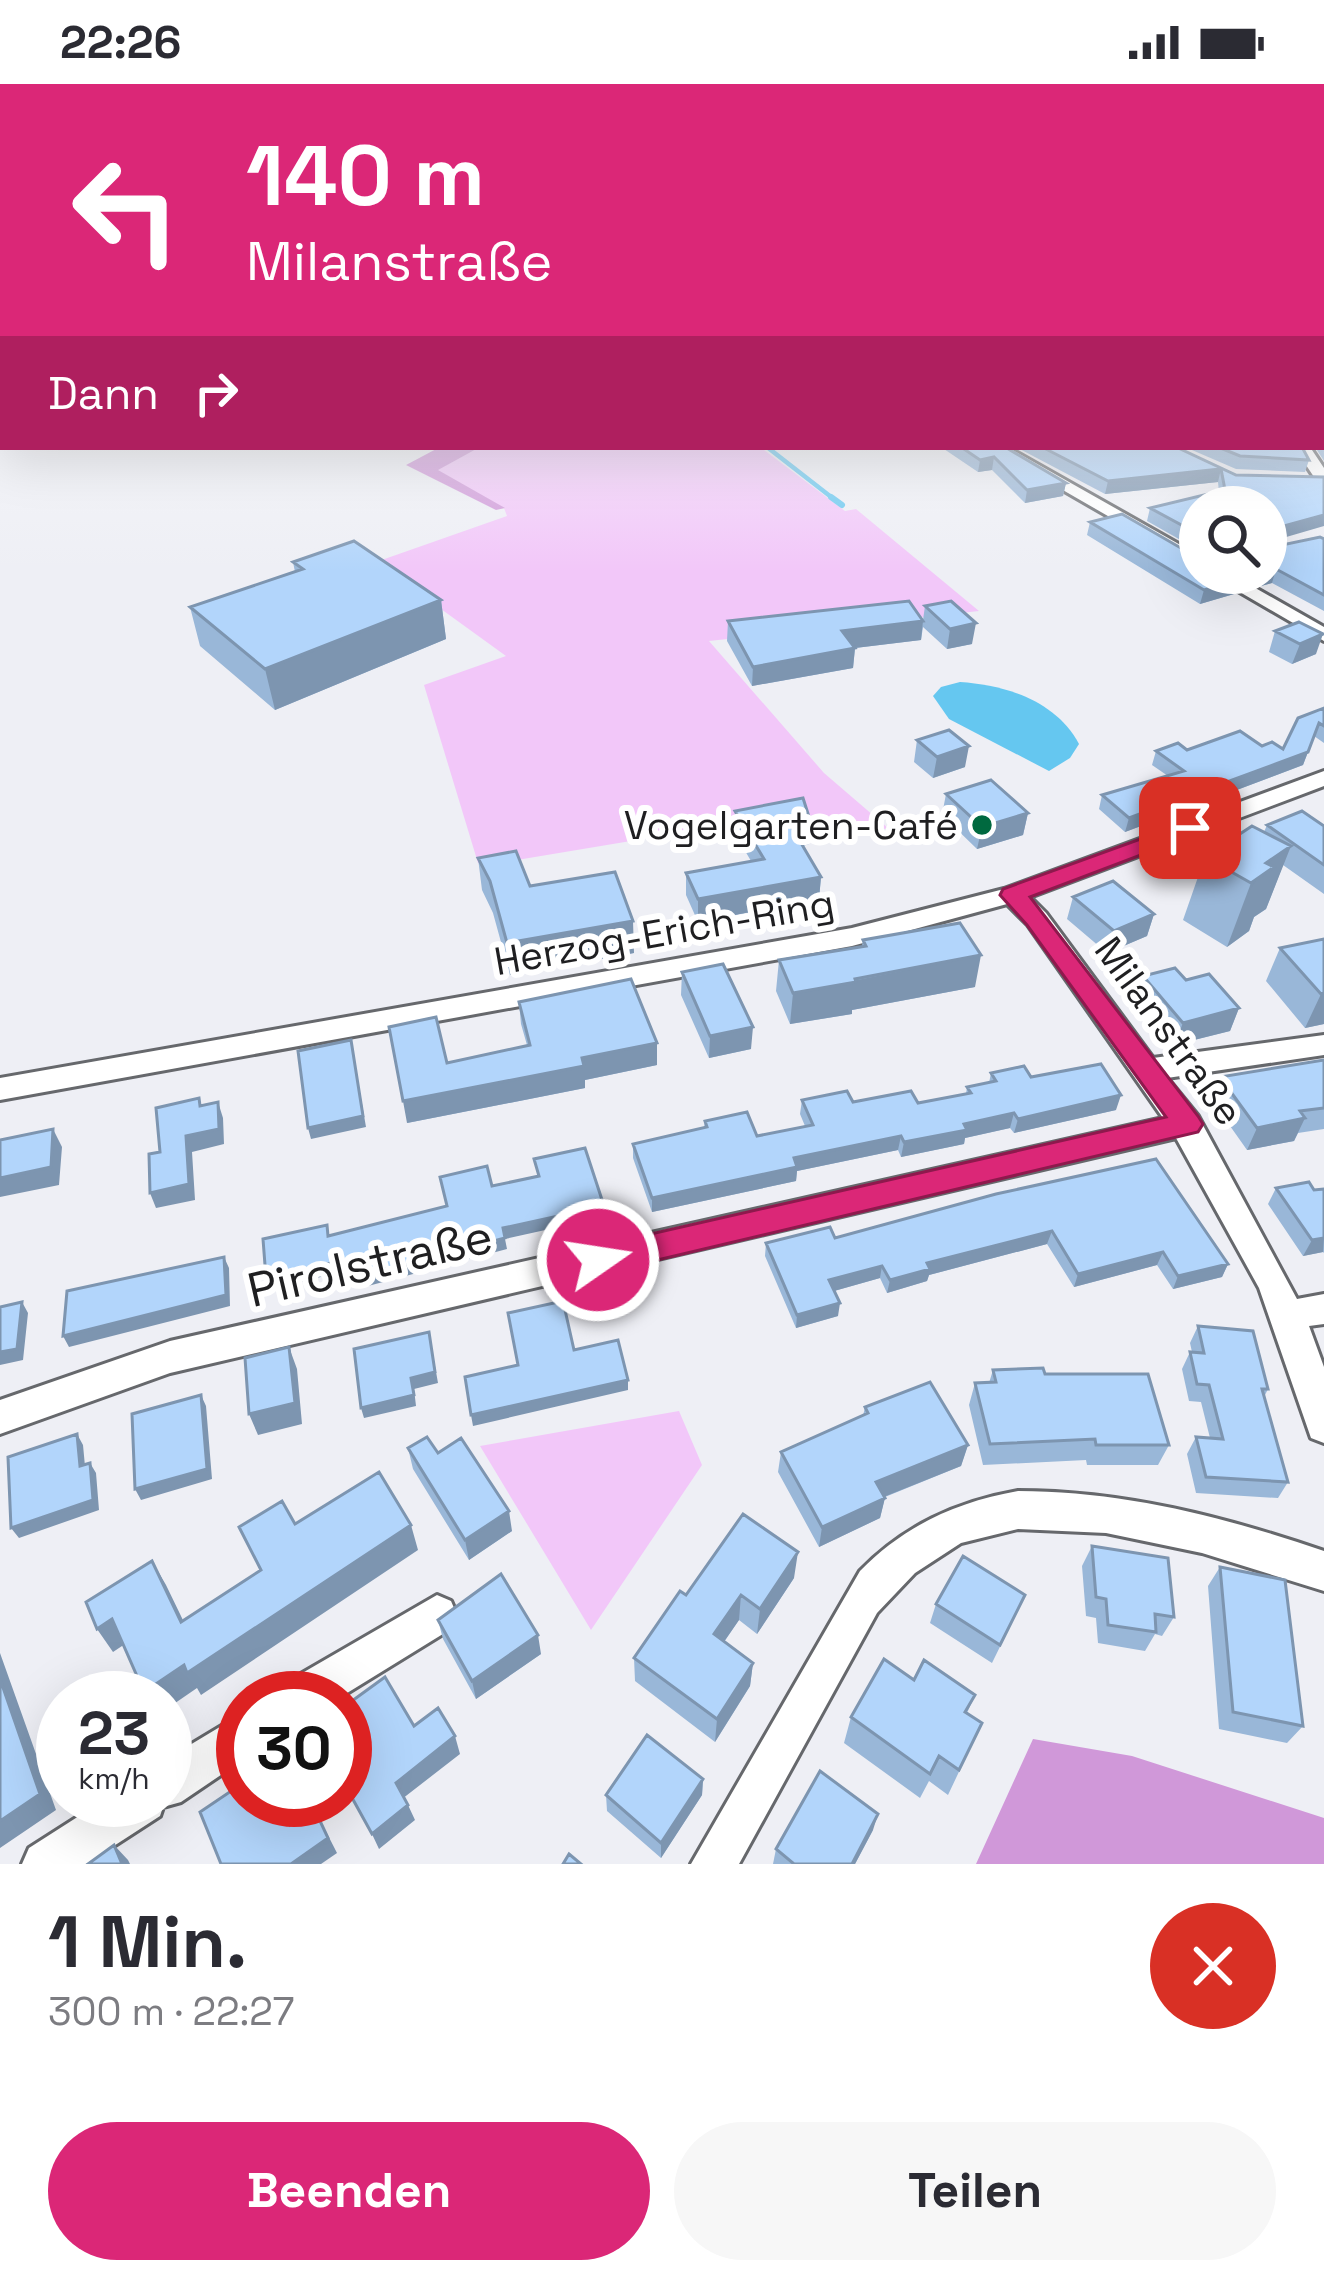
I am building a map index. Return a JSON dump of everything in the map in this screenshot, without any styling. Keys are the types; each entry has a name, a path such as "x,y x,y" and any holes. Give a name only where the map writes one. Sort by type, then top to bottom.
{"street":[{"path":"1001,450 1179,552"},
{"path":"1017,450 1179,542"},
{"path":"1304,450 1324,481"},
{"path":"1300,481 1324,481"},
{"path":"1253,594 1324,635"},
{"path":"1271,594 1324,624"},
{"name":"Herzog-Erich-Ring","path":"0,1089 851,937 1012,895 1324,778"},
{"name":"Milanstraße","path":"1012,895 1036,919 1187,1124 1307,1312 1324,1426"},
{"path":"1146,1070 1324,1045"},
{"name":"Pirolstraße","path":"0,1417 170,1357 1187,1124"},
{"path":"714,1864 863,1599 886,1568 927,1541 983,1515 1065,1509 1255,1545 1324,1571"},
{"path":"345,1671 437,1615"},
{"path":"45,1864 102,1827"}],"shaded area":[{"path":"434,450 475,450 438,470 505,508 496,510 406,465"},
{"path":"474,450 764,450 845,511 856,509 979,611 709,641 824,773 888,828 826,842 804,812 478,863 424,685 506,656 376,562 507,516 504,508 437,470"},
{"path":"679,1411 702,1465 591,1630 480,1446"},
{"path":"1033,1739 1132,1756 1324,1818 1324,1864 976,1864"}],"water":[{"path":"960,682 1028,698 1057,717 1079,744 1070,758 1049,771 949,719 933,696 941,687"}],"building":[{"path":"965,450 1010,450 1066,483 1027,490 994,457 980,460"},
{"path":"1048,450 1182,450 1236,475 1324,477 1324,515 1287,525 1287,486 1224,486 1221,469 1108,481"},
{"path":"1225,450 1304,450 1309,460 1240,456"},
{"path":"1179,501 1179,524 1150,508"},
{"path":"1122,514 1179,547 1179,575 1090,522"},
{"path":"1324,539 1324,595 1287,575 1287,544"},
{"path":"354,541 441,600 265,669 190,607 303,569 293,562"},
{"path":"909,601 923,621 842,631 855,648 753,667 728,621"},
{"path":"951,601 976,623 950,629 925,606"},
{"path":"1299,622 1323,634 1300,644 1275,631"},
{"path":"1324,708 1324,726 1319,723 1308,752 1129,818 1102,795 1184,771 1156,751 1178,743 1187,750 1240,731 1262,746 1272,742 1283,749 1298,718"},
{"path":"949,730 969,746 937,757 917,740"},
{"path":"991,780 1028,813 982,827 946,794"},
{"path":"803,798 811,823 791,826 821,877 698,899 686,873 764,859 735,811"},
{"path":"1302,811 1324,826 1324,865 1267,825"},
{"path":"1252,826 1291,846 1266,863 1274,867 1251,883 1205,857"},
{"path":"516,851 530,886 615,872 633,921 507,943 490,881 478,858"},
{"path":"1113,881 1154,914 1114,931 1073,897"},
{"path":"960,923 981,955 793,993 779,960 866,946 863,940"},
{"path":"1324,939 1324,993 1321,994 1280,948"},
{"path":"723,964 753,1027 710,1036 682,972"},
{"path":"1175,968 1186,980 1209,974 1239,1008 1183,1023 1143,976"},
{"path":"631,979 657,1043 582,1058 584,1066 403,1101 389,1027 436,1017 447,1063 530,1045 519,1002"},
{"path":"351,1040 363,1116 308,1128 298,1051"},
{"path":"1324,1060 1324,1108 1300,1111 1305,1118 1257,1128 1220,1077"},
{"path":"1101,1064 1121,1095 1018,1119 1014,1113 964,1124 967,1130 904,1142 901,1136 794,1158 797,1167 652,1198 633,1144 707,1127 705,1121 747,1112 757,1136 813,1125 802,1100 847,1091 853,1102 911,1091 918,1103 971,1093 967,1087 996,1081 991,1073 1024,1066 1031,1077"},
{"path":"199,1098 200,1106 218,1102 219,1129 186,1136 189,1184 150,1193 149,1154 160,1152 156,1108"},
{"path":"53,1129 51,1167 0,1178 0,1140"},
{"path":"585,1148 604,1206 503,1228 505,1238 365,1275 361,1256 266,1278 263,1239 327,1225 328,1236 447,1206 440,1177 487,1166 492,1186 539,1176 534,1159"},
{"path":"1156,1159 1228,1264 1178,1276 1163,1252 1078,1274 1052,1231 927,1263 930,1269 890,1280 882,1266 829,1280 840,1303 797,1315 766,1243 830,1227 835,1238 996,1194"},
{"path":"1309,1182 1314,1190 1324,1189 1324,1238 1312,1240 1276,1188"},
{"path":"224,1257 226,1295 63,1336 67,1291"},
{"path":"563,1301 574,1350 618,1340 628,1380 471,1415 465,1377 518,1365 508,1313"},
{"path":"22,1302 17,1349 0,1352 0,1307"},
{"path":"1198,1326 1253,1331 1268,1389 1262,1389 1288,1482 1206,1477 1196,1437 1223,1439 1209,1385 1197,1384 1190,1352 1204,1353"},
{"path":"429,1332 435,1372 411,1378 414,1395 361,1408 354,1349"},
{"path":"289,1347 295,1403 249,1414 245,1358"},
{"path":"1043,1368 1045,1374 1148,1374 1169,1445 1096,1445 1095,1439 990,1444 975,1383 996,1382 993,1370"},
{"path":"930,1382 968,1445 876,1482 885,1498 822,1527 781,1452 868,1413 865,1407"},
{"path":"201,1395 207,1469 135,1489 132,1414"},
{"path":"77,1434 80,1466 90,1463 93,1500 11,1528 8,1457"},
{"path":"427,1437 438,1453 461,1438 509,1511 465,1540 408,1448"},
{"path":"379,1472 411,1525 190,1671 184,1665 175,1671 135,1671 112,1619 97,1629 86,1602 152,1561 181,1622 261,1570 239,1527 282,1501 295,1524"},
{"path":"743,1514 798,1552 760,1609 741,1595 714,1634 753,1663 717,1719 634,1658 680,1591 686,1595"},
{"path":"1092,1546 1168,1558 1174,1617 1155,1614 1156,1632 1108,1625 1106,1599 1096,1597"},
{"path":"963,1556 1025,1595 1000,1645 936,1604"},
{"path":"1220,1567 1285,1580 1303,1726 1233,1712"},
{"path":"501,1574 538,1635 472,1681 438,1620"},
{"path":"884,1659 914,1680 924,1660 975,1695 965,1712 982,1723 959,1770 939,1756 930,1774 851,1717"},
{"path":"385,1677 414,1726 438,1708 455,1736 396,1783 408,1805 372,1834 368,1827 372,1827 372,1686"},
{"path":"0,1679 36,1782 36,1797 0,1821"},
{"path":"647,1735 703,1779 661,1843 606,1795"},
{"path":"820,1771 878,1814 852,1864 794,1864 776,1849"},
{"path":"216,1801 216,1827 323,1827 328,1838 291,1864 221,1864 200,1812"},
{"path":"114,1845 122,1864 88,1864"}],"waterway":[{"path":"771,450 833,499"},
{"path":"833,499 842,505"}],"place":[{"name":"Vogelgarten-Café","path":"982,825"}],"route":[{"path":"598,1260 1187,1124 1036,919 1012,895 1190,828"}]}
